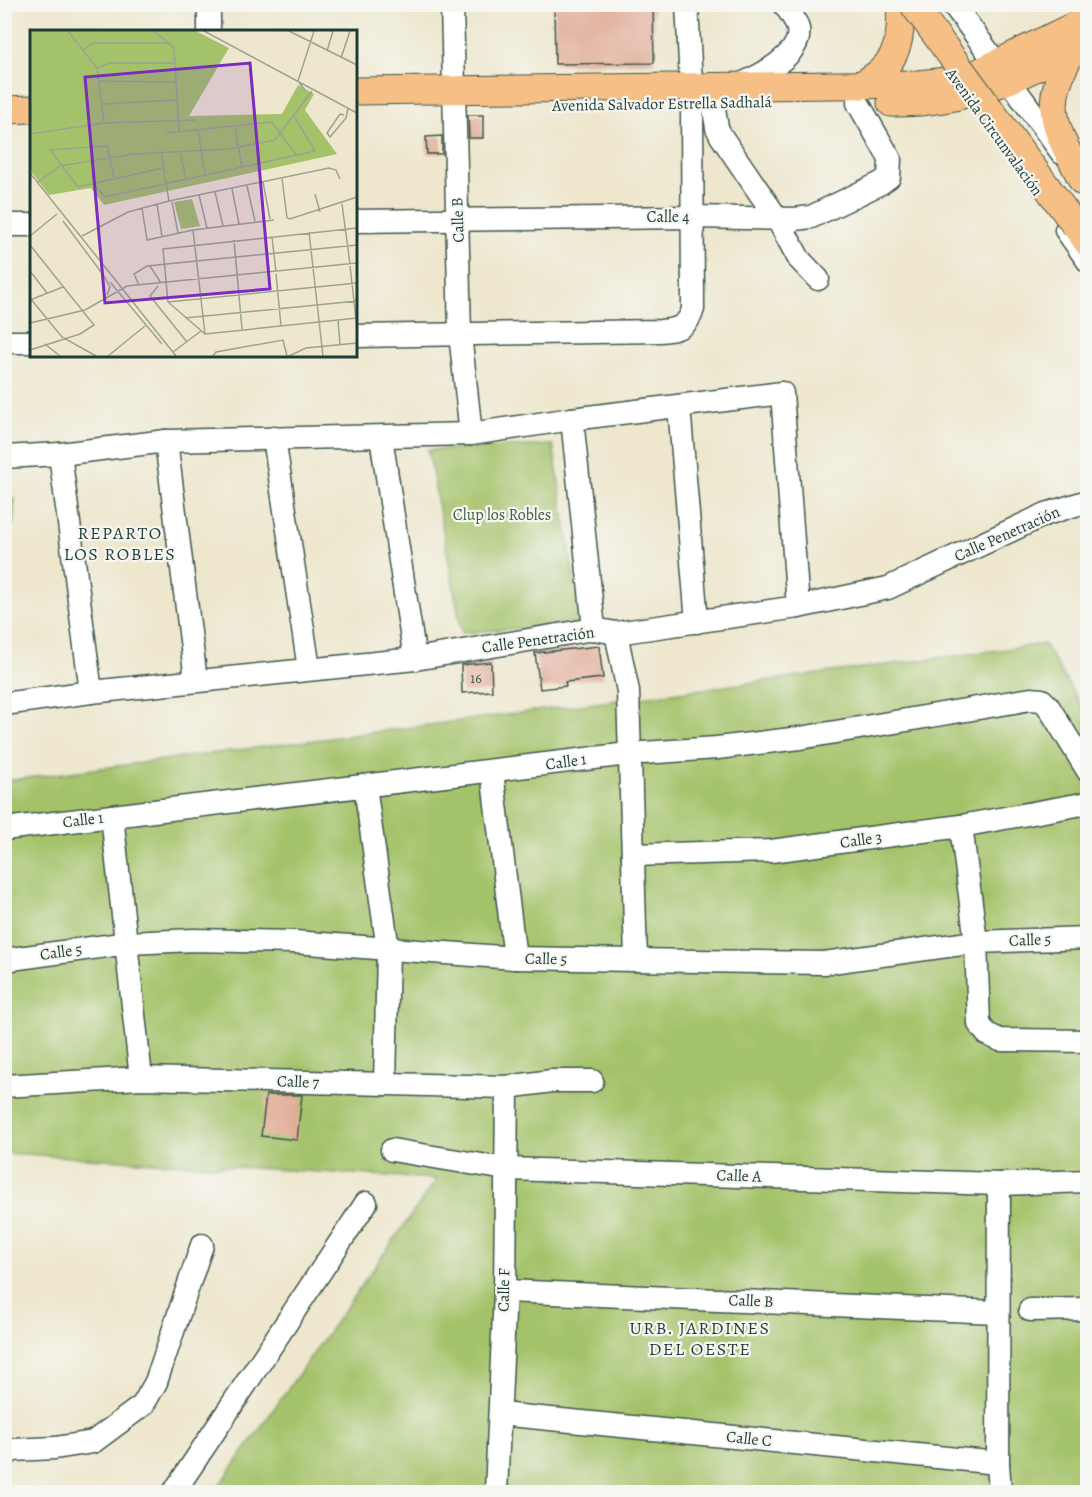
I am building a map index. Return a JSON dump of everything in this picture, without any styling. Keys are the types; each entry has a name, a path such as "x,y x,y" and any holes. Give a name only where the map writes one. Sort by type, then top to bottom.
{"main road":[{"name":"Avenida Circunvalación","path":"913,4 1083,227"},
{"name":"Avenida Circunvalación","path":"935,4 1083,227"},
{"path":"859,94 879,76 896,50 902,26 900,5"},
{"path":"1004,73 1088,19"},
{"path":"1004,73 1081,44"},
{"path":"1081,44 1055,87 1053,105 1055,122 1062,141 1085,185"},
{"name":"Avenida Salvador Estrella Sadhalá","path":"699,98 734,86 938,102 963,88 1004,73"},
{"name":"Avenida Salvador Estrella Sadhalá","path":"357,91 453,99"},
{"name":"Avenida Salvador Estrella Sadhalá","path":"357,107 453,99 699,98 859,94"},
{"path":"4,95 30,95"},
{"path":"4,110 30,109"}],"street":[{"path":"209,4 210,30"},
{"name":"Calle B","path":"452,4 453,99 459,218 460,334 471,434"},
{"path":"357,336 660,331 684,326 691,318 693,309 692,217 699,98 687,4"},
{"path":"734,86 767,72 795,44 799,32 784,4"},
{"path":"953,4 1085,185"},
{"name":"Avenida Circunvalación","path":"900,5 1088,261"},
{"name":"Calle 4","path":"357,221 692,217 778,220 811,217 881,183 888,177 890,159 859,94"},
{"path":"699,98 721,136 778,220 799,259 818,279"},
{"path":"4,225 30,225"},
{"path":"4,342 30,342"},
{"path":"4,457 60,454 166,441 471,434 782,393 798,607"},
{"path":"679,406 697,622"},
{"path":"572,419 594,629"},
{"path":"381,436 414,659"},
{"path":"274,438 309,669"},
{"path":"166,441 196,680"},
{"path":"60,454 91,692"},
{"name":"Calle Penetración","path":"4,704 196,680 414,659 594,629 616,633 798,607 888,588 1046,514 1088,501"},
{"path":"616,633 628,691 628,754 636,960"},
{"name":"Calle 1","path":"4,829 628,754 717,748 800,738 1031,699 1042,700 1048,706 1088,771"},
{"path":"492,772 515,958"},
{"path":"365,786 388,950 385,1084"},
{"name":"Calle 3","path":"633,855 771,851 961,826 1088,803"},
{"path":"112,816 128,943 141,1078"},
{"path":"961,826 976,942 979,1024 987,1034 1000,1040 1088,1041"},
{"name":"Calle 5","path":"4,960 128,943 194,940 283,942 515,958 824,963 976,942 1088,938"},
{"name":"Calle 7","path":"4,1086 141,1078 507,1087 552,1081 592,1081"},
{"name":"Calle F","path":"496,1492 505,1291 507,1087"},
{"name":"Calle A","path":"392,1150 506,1169 999,1184 1088,1181"},
{"path":"999,1184 997,1312 1000,1492"},
{"path":"174,1492 366,1203"},
{"path":"4,1456 13,1450 55,1448 93,1442 143,1405 156,1382 202,1245"},
{"name":"Calle B","path":"505,1291 997,1312"},
{"path":"1030,1310 1088,1309"},
{"name":"Calle C","path":"500,1414 998,1463"}],"green space":[{"name":"Clup los Robles","path":"553,445 581,623 462,633 428,450"},
{"path":"15,499 13,524 5,525 5,500"},
{"path":"1044,644 1087,715 1087,1492 215,1492 437,1179 5,1153 4,781"}],"building":[{"path":"554,4 653,4 654,63 555,64"},
{"path":"468,115 483,115 483,138 469,138"},
{"path":"442,136 442,154 427,154 426,137"},
{"path":"599,646 603,678 565,682 566,686 540,689 535,653"},
{"path":"491,662 492,691 462,693 461,665"},
{"path":"266,1095 302,1095 297,1140 261,1136"}],"district":[{"name":"REPARTO LOS ROBLES","path":"120,543"},
{"name":"URB. JARDINES DEL OESTE","path":"700,1338"}]}
